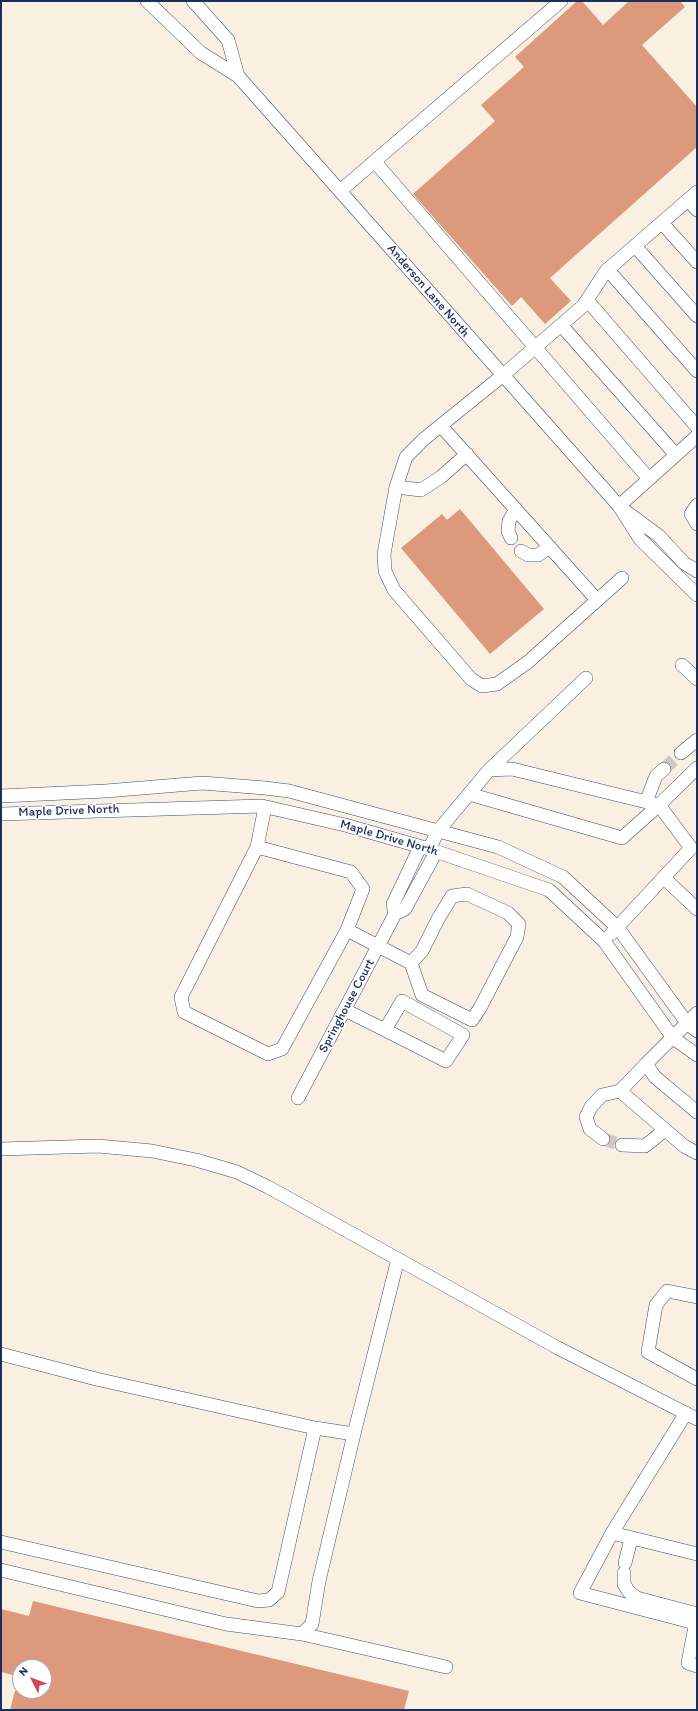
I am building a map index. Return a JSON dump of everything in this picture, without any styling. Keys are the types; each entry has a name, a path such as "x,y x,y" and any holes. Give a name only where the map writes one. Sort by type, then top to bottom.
{"street":[{"name":"Anderson Lane North","path":"147,1 201,53 238,76 502,376 619,506 640,539 697,596"},
{"name":"Anderson Lane North","path":"193,1 228,40 238,76"},
{"path":"340,191 561,1"},
{"path":"375,162 649,479"},
{"path":"622,578 528,662 497,684 482,686 471,679 394,590 385,572 384,554 396,487 406,457 583,306 608,270 693,196 697,210"},
{"path":"662,223 697,262"},
{"path":"635,246 697,316"},
{"path":"608,270 697,371"},
{"path":"587,300 697,427"},
{"path":"561,325 676,455"},
{"path":"441,426 597,600"},
{"path":"619,506 697,436"},
{"path":"396,487 421,490 441,477 467,454"},
{"path":"697,504 690,514 697,524"},
{"name":"Anderson Lane North","path":"619,506 658,536 684,563 697,571"},
{"path":"510,538 508,532 509,521 516,508"},
{"path":"521,551 528,555 538,555 550,547"},
{"path":"682,665 697,679"},
{"path":"429,849 438,831 489,770 586,678"},
{"path":"681,753 697,740"},
{"path":"469,794 622,838 697,768"},
{"path":"489,770 512,769 659,805 693,844 618,928 604,940"},
{"path":"646,802 656,776 664,769"},
{"name":"Maple Drive North","path":"1,796 106,791 202,783 265,788 289,791 498,847 563,877 618,928 692,1027"},
{"path":"256,847 351,872 363,889 347,930 282,1049 268,1054 184,1012 181,997 256,847 264,806 265,788"},
{"path":"106,791 108,810"},
{"name":"Maple Drive North","path":"1,814 264,806 345,825 429,849 549,890 604,940 673,1038 697,1055"},
{"name":"Springhouse Court","path":"298,1098 395,914 393,904 429,849"},
{"path":"664,878 697,909"},
{"path":"347,930 411,963 422,995 472,1020 491,990 517,937 519,924 508,913 467,894 452,896 438,919 422,952 411,963"},
{"path":"345,1010 446,1062 463,1035 402,1001 385,1030"},
{"path":"603,1139 590,1129 586,1117 591,1107 602,1095 620,1091 673,1038 692,1027 697,1013"},
{"path":"646,1064 655,1077 697,1112"},
{"path":"620,1091 684,1146 697,1153"},
{"path":"622,1145 645,1146 665,1130"},
{"path":"1,1150 98,1146 152,1150 196,1160 237,1172 268,1187 558,1348 691,1416 612,1533 580,1593 696,1617"},
{"path":"302,1634 312,1624 319,1581 398,1259"},
{"path":"695,1297 667,1291 656,1305 648,1352 697,1379"},
{"path":"1,1354 96,1379 315,1428 354,1434"},
{"path":"1,1542 258,1601 269,1600 278,1592 315,1428"},
{"path":"612,1533 631,1539 697,1554"},
{"path":"631,1539 625,1568 624,1584 629,1592 637,1598 696,1617"},
{"path":"1,1570 226,1624 302,1634 446,1667"},
{"path":"696,1617 688,1663 697,1666"}],"building":[{"path":"577,1 582,1 603,25 629,1 680,1 685,7 642,45 697,107 697,147 550,278 571,301 545,324 521,297 512,306 413,194 495,121 481,105 524,67 515,57"},
{"path":"460,509 544,609 490,654 401,548 442,514 447,520"},
{"path":"33,1601 409,1691 404,1710 10,1710 13,1699 52,1699 52,1659 12,1659 12,1675 1,1672 1,1609 29,1616"}],"tunnel":[{"path":"664,769 681,753"},
{"path":"603,1139 622,1145"}]}
